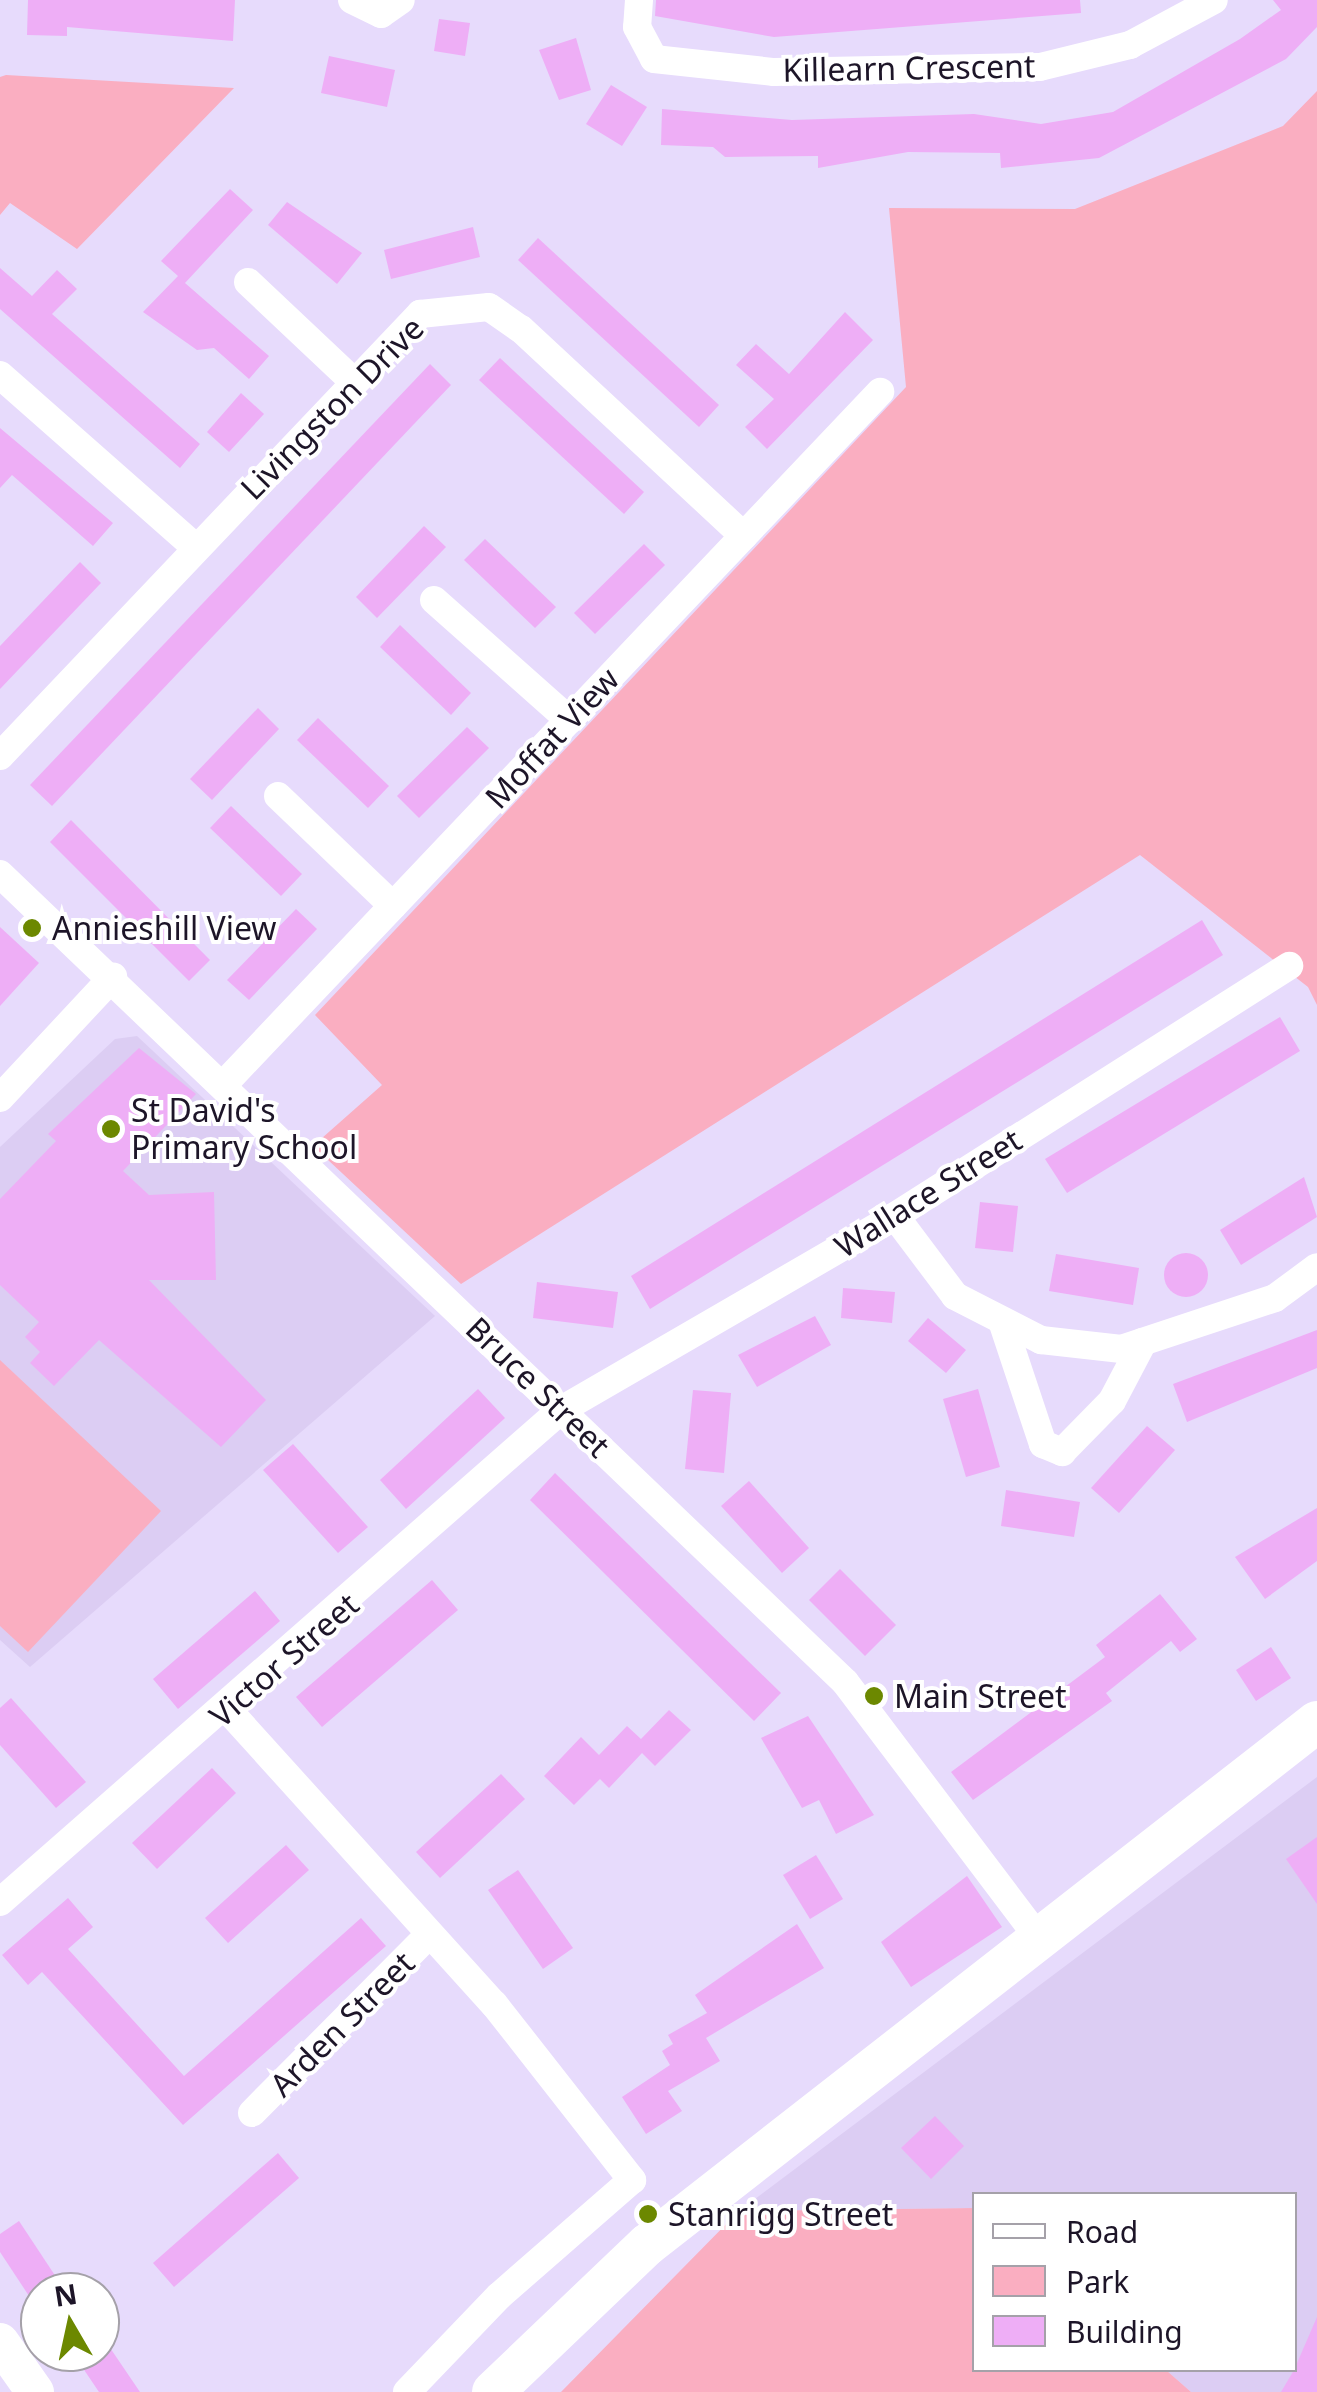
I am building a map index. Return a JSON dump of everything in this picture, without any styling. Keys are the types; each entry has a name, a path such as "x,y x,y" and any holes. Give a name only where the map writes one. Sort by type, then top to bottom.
{"main road":[{"path":"493,2392 647,2245 1037,1936 1317,1722"}],"street":[{"path":"352,0 381,14 401,0"},
{"name":"Killearn Crescent","path":"639,0 638,27 654,59 774,72 1040,67 1130,45 1214,0"},
{"path":"248,282 352,379"},
{"name":"Livingston Drive","path":"0,756 352,379 420,314 488,308 744,536"},
{"path":"0,375 194,548"},
{"name":"Moffat View","path":"224,1084 880,392"},
{"path":"434,600 569,720"},
{"path":"278,796 393,906"},
{"name":"Bruce Street","path":"0,874 113,977 845,1682 1037,1936"},
{"name":"Wallace Street","path":"561,1410 895,1216 1289,966"},
{"path":"0,1098 113,977"},
{"path":"895,1216 955,1296 1040,1340 1120,1348 1275,1298 1317,1267"},
{"path":"1002,1321 1042,1444 1062,1452 1112,1401 1142,1342"},
{"name":"Victor Street","path":"0,1902 228,1710 561,1410"},
{"path":"228,1710 430,1934 632,2180 499,2296 407,2392"},
{"name":"Arden Street","path":"252,2113 430,1934"},
{"path":"0,2342 35,2392"}],"shaded area":[{"path":"137,1036 435,1316 30,1667 0,1640 0,1147 115,1039"},
{"path":"1317,1777 1317,2392 1191,2392 1168,2372 1297,2372 1297,2192 972,2192 972,2208 739,2211"}],"green space":[{"path":"0,77 234,88 77,249 10,203 0,215"},
{"path":"1317,91 1317,1005 1308,987 1140,855 461,1284 313,1146 382,1085 315,1015 906,387 889,208 1075,209 1283,126"},
{"path":"0,1360 161,1511 28,1652 0,1626"},
{"path":"972,2208 972,2372 1168,2372 1191,2392 561,2392 739,2211"}],"building":[{"path":"28,0 235,0 233,41 67,27 67,36 27,35"},
{"path":"656,0 1080,0 1081,13 774,37 655,16"},
{"path":"1273,0 1317,0 1317,27 1286,59 1099,158 1001,168 1000,153 908,152 818,168 818,156 725,157 713,147 661,145 662,109 792,120 974,114 1041,124 1113,112 1240,39 1281,10"},
{"path":"439,19 470,23 465,56 434,51"},
{"path":"576,38 591,90 559,100 539,50"},
{"path":"329,56 395,70 387,107 321,93"},
{"path":"611,85 647,107 622,146 586,124"},
{"path":"230,189 253,210 185,283 269,356 249,379 214,348 197,350 143,312 178,276 161,261"},
{"path":"287,202 362,253 337,284 268,225"},
{"path":"473,227 480,257 391,279 384,250"},
{"path":"538,238 719,405 699,427 518,260"},
{"path":"0,268 32,296 57,270 77,289 52,314 200,444 180,468 0,309"},
{"path":"845,312 873,340 767,449 745,427 774,399 736,365 756,344 789,374"},
{"path":"500,358 644,492 624,514 479,380"},
{"path":"430,364 451,385 52,806 30,785"},
{"path":"241,393 264,414 229,452 207,432"},
{"path":"0,428 113,523 93,546 12,475 0,488"},
{"path":"424,526 446,547 377,618 356,597"},
{"path":"485,539 556,607 535,628 464,560"},
{"path":"644,544 665,565 595,634 574,613"},
{"path":"80,562 101,583 0,689 0,646"},
{"path":"400,625 471,693 451,715 380,647"},
{"path":"258,708 279,729 212,800 190,779"},
{"path":"318,718 389,786 368,808 297,740"},
{"path":"467,727 489,748 419,818 397,796"},
{"path":"231,806 302,874 281,896 210,828"},
{"path":"71,820 210,960 189,981 50,842"},
{"path":"296,909 317,929 249,1000 227,980"},
{"path":"1202,920 1223,955 650,1309 631,1276"},
{"path":"0,927 39,963 0,1006"},
{"path":"1280,1017 1300,1051 1067,1193 1045,1159"},
{"path":"139,1048 196,1094 123,1171 149,1195 214,1192 216,1280 149,1280 266,1400 221,1447 99,1340 54,1386 30,1363 40,1352 25,1337 39,1322 0,1285 0,1199 56,1141 48,1134"},
{"path":"1304,1177 1317,1217 1241,1265 1220,1230"},
{"path":"980,1202 1018,1206 1013,1252 975,1248"},
{"path":"1186,1253 1202,1259 1208,1275 1202,1291 1186,1297 1170,1291 1164,1275 1170,1259"},
{"path":"1056,1254 1139,1268 1133,1305 1049,1291"},
{"path":"537,1282 618,1292 613,1328 533,1318"},
{"path":"843,1288 895,1292 892,1323 841,1318"},
{"path":"815,1316 831,1345 757,1387 738,1355"},
{"path":"928,1318 966,1350 946,1373 908,1341"},
{"path":"1317,1330 1317,1368 1187,1422 1173,1384"},
{"path":"478,1389 505,1418 406,1509 380,1480"},
{"path":"978,1389 1000,1467 966,1477 943,1399"},
{"path":"693,1390 731,1393 724,1473 685,1469"},
{"path":"1147,1426 1175,1450 1119,1513 1091,1488"},
{"path":"293,1444 368,1527 338,1553 263,1470"},
{"path":"555,1473 781,1693 754,1721 530,1500"},
{"path":"749,1481 809,1548 782,1573 721,1506"},
{"path":"1006,1490 1080,1502 1074,1537 1001,1526"},
{"path":"1317,1508 1317,1561 1265,1599 1235,1557"},
{"path":"840,1569 896,1625 865,1656 809,1600"},
{"path":"432,1580 458,1610 322,1727 296,1697"},
{"path":"255,1591 280,1621 178,1709 153,1679"},
{"path":"1160,1594 1197,1639 1180,1652 1171,1641 1106,1693 1112,1701 973,1800 951,1772 1105,1657 1096,1645"},
{"path":"1271,1647 1291,1678 1256,1701 1236,1670"},
{"path":"11,1698 86,1782 56,1808 0,1745 0,1708"},
{"path":"669,1710 691,1730 655,1766 642,1753 609,1788 600,1779 574,1805 544,1776 581,1737 599,1755 627,1726 641,1739"},
{"path":"808,1716 874,1815 836,1834 819,1800 802,1808 761,1738"},
{"path":"212,1768 236,1793 157,1869 132,1843"},
{"path":"501,1774 525,1799 440,1878 416,1852"},
{"path":"1317,1837 1317,1904 1286,1859"},
{"path":"286,1845 309,1870 228,1943 205,1918"},
{"path":"816,1855 843,1899 810,1919 783,1875"},
{"path":"518,1870 573,1948 543,1969 488,1890"},
{"path":"967,1876 1002,1927 911,1987 881,1942"},
{"path":"68,1898 93,1927 68,1949 184,2076 361,1918 386,1946 183,2125 42,1972 28,1985 2,1955"},
{"path":"797,1924 824,1968 706,2038 720,2061 668,2091 682,2111 646,2134 622,2097 670,2065 662,2051 673,2044 668,2035 707,2013 695,1995"},
{"path":"935,2116 964,2146 931,2179 901,2148"},
{"path":"278,2153 299,2178 174,2287 153,2263"},
{"path":"19,2221 53,2272 20,2272 20,2282 0,2252 0,2234"},
{"path":"1317,2317 1317,2392 1281,2392 1293,2372 1297,2372 1297,2363"},
{"path":"120,2362 140,2392 99,2392 86,2372 120,2372"}],"place":[{"name":"Annieshill View","path":"32,928"},
{"name":"St David's Primary School","path":"111,1129"},
{"name":"Main Street","path":"874,1696"},
{"name":"Stanrigg Street","path":"648,2214"}]}
